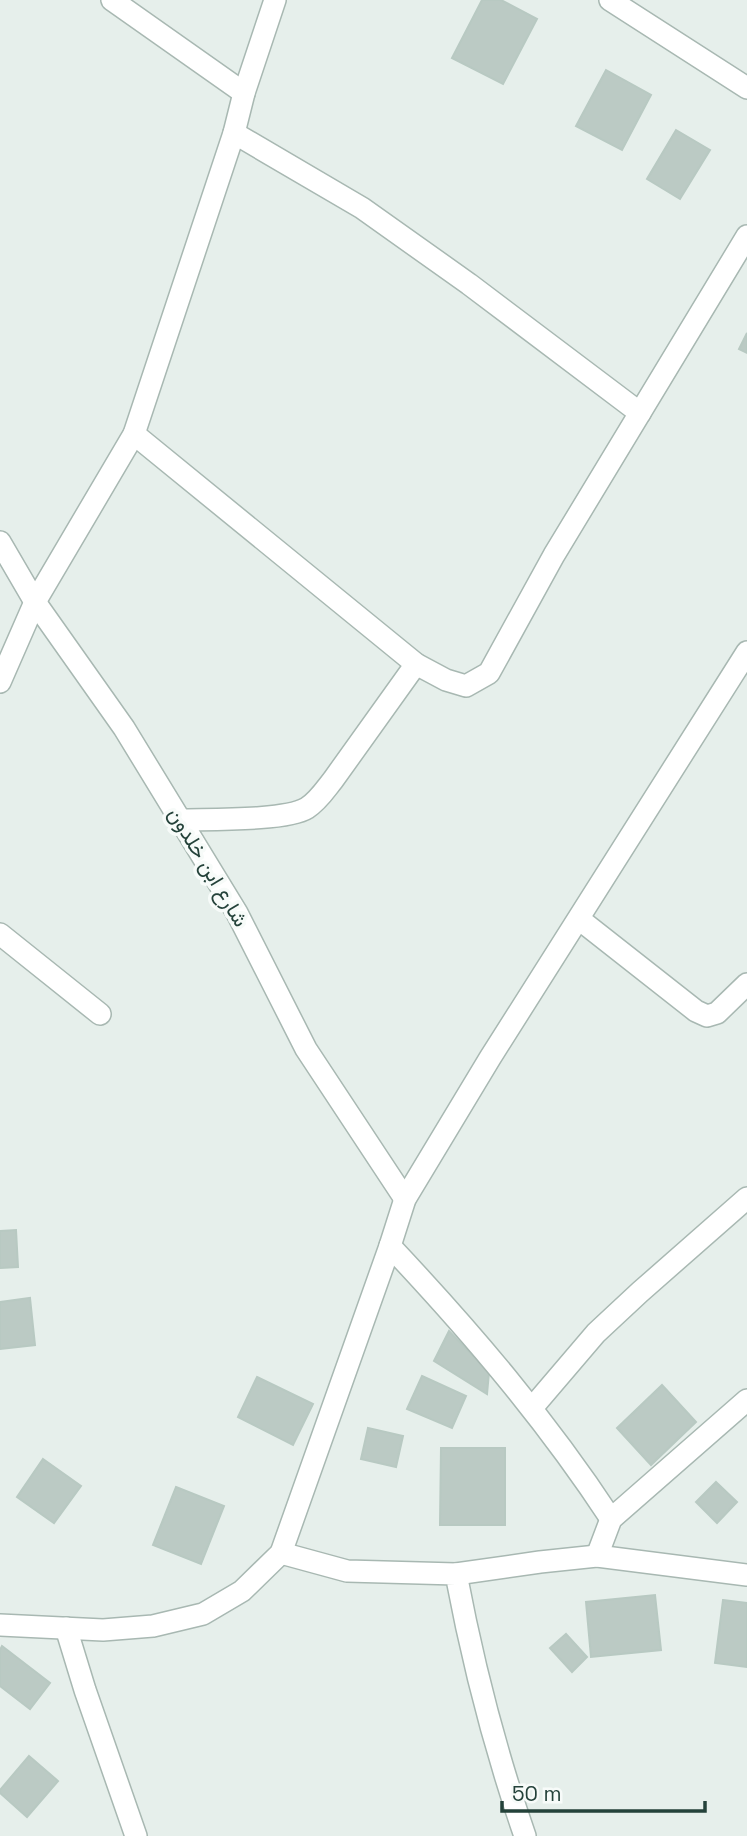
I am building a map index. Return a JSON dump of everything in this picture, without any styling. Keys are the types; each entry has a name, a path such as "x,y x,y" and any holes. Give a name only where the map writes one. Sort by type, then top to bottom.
{"street":[{"path":"112,0 244,93"},
{"path":"0,682 35,602 134,434 234,133 244,93 275,0"},
{"path":"610,0 747,88"},
{"path":"234,133 362,208 469,284 640,413"},
{"path":"134,434 416,664 446,680 466,686 489,673 554,555 747,236"},
{"name":"شارع ابن خلدون","path":"0,542 35,602 124,728 237,914 306,1049 405,1199"},
{"path":"0,1625 103,1630 153,1626 202,1614 243,1591 281,1553 405,1199 490,1058 747,652"},
{"path":"180,820 274,816 296,813 306,808 319,798 333,780 416,664"},
{"path":"579,919 707,1016 717,1013 747,984"},
{"path":"0,934 100,1014"},
{"path":"532,1408 596,1333 747,1198"},
{"path":"390,1246 444,1303 532,1408 575,1464 611,1519"},
{"path":"597,1556 611,1519 747,1400"},
{"path":"281,1553 347,1571 456,1574 597,1556 747,1575"},
{"path":"456,1574 482,1697 525,1836"},
{"path":"66,1628 135,1836"}],"building":[{"path":"482,0 501,0 537,19 503,84 452,58"},
{"path":"606,70 651,95 622,150 576,126"},
{"path":"676,130 710,150 680,199 647,179"},
{"path":"747,333 747,353 739,349"},
{"path":"16,1230 18,1267 0,1268 0,1231"},
{"path":"30,1298 35,1345 0,1349 0,1302"},
{"path":"449,1331 489,1372 487,1394 434,1361"},
{"path":"422,1376 466,1396 452,1428 407,1409"},
{"path":"257,1377 313,1404 293,1445 238,1417"},
{"path":"662,1385 696,1422 651,1465 617,1428"},
{"path":"368,1428 403,1436 396,1467 361,1459"},
{"path":"441,1448 505,1448 505,1525 440,1525"},
{"path":"43,1459 81,1486 54,1523 17,1497"},
{"path":"716,1482 737,1502 717,1523 696,1502"},
{"path":"176,1487 224,1506 201,1564 153,1545"},
{"path":"655,1595 661,1650 591,1657 586,1602"},
{"path":"723,1600 747,1603 747,1667 715,1663"},
{"path":"566,1634 587,1657 572,1672 550,1648"},
{"path":"2,1646 50,1683 30,1709 0,1686"},
{"path":"29,1756 58,1781 27,1817 0,1793 0,1790"}]}
